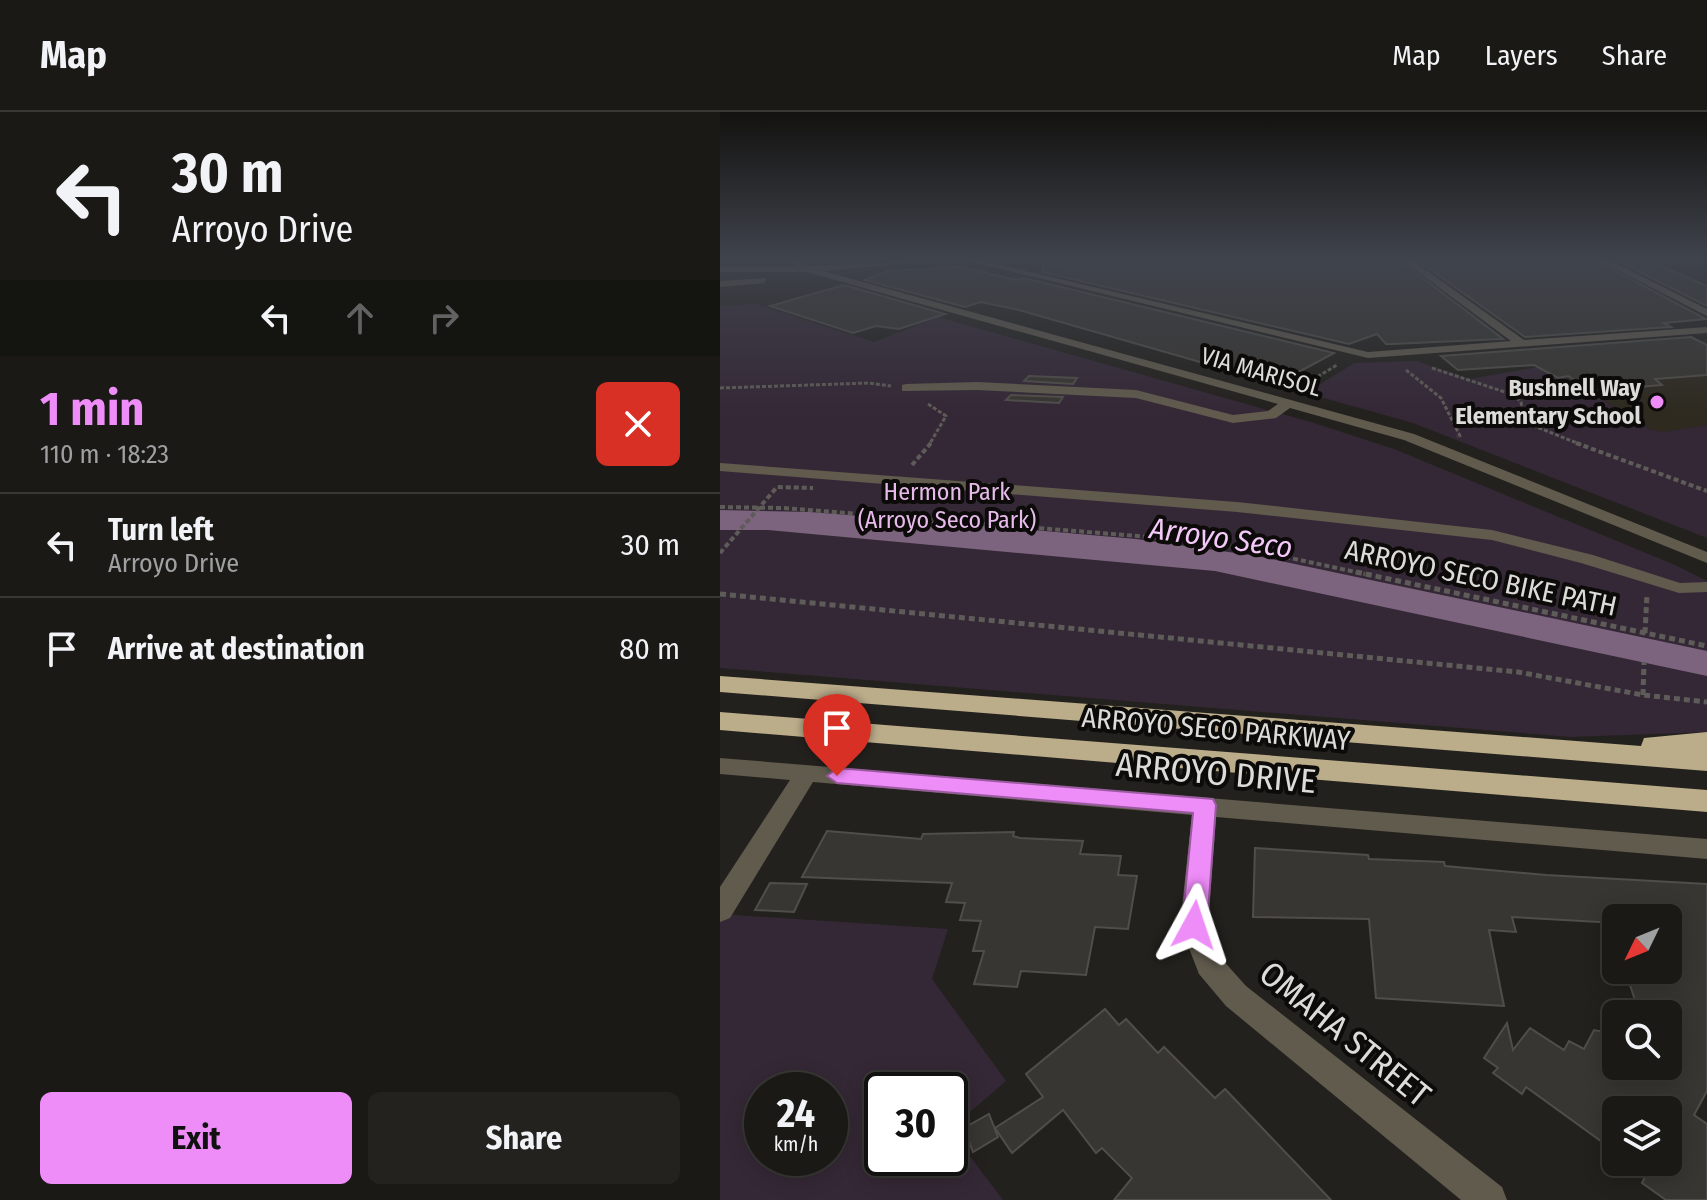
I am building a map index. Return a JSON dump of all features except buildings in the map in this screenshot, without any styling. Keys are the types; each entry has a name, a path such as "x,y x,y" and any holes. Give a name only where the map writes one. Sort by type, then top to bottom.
{"highway":[{"name":"ARROYO SECO PARKWAY","path":"720,684 1707,761"},
{"name":"ARROYO SECO PARKWAY","path":"720,721 1707,801"},
{"path":"1601,752 1676,742 1707,742"}],"street":[{"name":"VIA MARISOL","path":"958,311 1284,401 1439,449 1707,558"},
{"path":"1180,311 1348,351 1387,355 1707,330"},
{"path":"1476,311 1522,344"},
{"path":"906,388 977,386 1136,394 1233,419 1271,415 1284,401"},
{"path":"720,467 1237,507 1492,535 1679,588 1707,587"},
{"path":"1656,580 1693,575 1707,568"},
{"name":"ARROYO DRIVE","path":"720,766 1707,849"},
{"path":"720,910 807,773"},
{"name":"OMAHA STREET","path":"1205,805 1194,925 1209,965 1236,996 1489,1200"}],"path":[{"path":"1284,401 1347,360 1338,358 1348,351"},
{"path":"1395,364 1420,379 1441,398 1460,436 1439,449"},
{"path":"1428,367 1514,395 1521,402 1524,422 1707,491"},
{"path":"720,388 869,383 906,388 946,416 924,454 896,480"},
{"path":"720,553 777,487 813,488"},
{"name":"ARROYO SECO BIKE PATH","path":"720,507 798,509 1176,539 1253,550 1707,646"},
{"path":"720,594 1518,672 1643,695 1707,702"},
{"path":"1645,633 1646,609"},
{"path":"1643,695 1644,662"}],"shaded area":[{"name":"Bushnell Way Elementary School","path":"1707,340 1707,425 1664,432 1649,429 1568,378 1559,379 1515,354"},
{"name":"Arroyo Seco","path":"720,510 810,512 976,525 1136,539 1257,556 1707,651 1707,676 1215,571 768,530 720,530"}],"green space":[{"name":"Hermon Park (Arroyo Seco Park)","path":"720,311 777,311 874,342 938,317 1314,423 1394,449 1707,581 1707,732 1571,737 720,668"},
{"path":"1416,361 1470,379 1538,367 1559,379 1568,378 1649,429 1664,432 1707,425 1707,538 1413,423 1306,393 1354,363"},
{"path":"720,914 948,929 932,979 1006,1081 968,1114 968,1072 864,1072 864,1176 968,1176 968,1154 1003,1200 720,1200"}],"place":[{"name":"Bushnell Way Elementary School","path":"1657,402"}],"route":[{"path":"837,776 1205,805 1194,925"}]}
